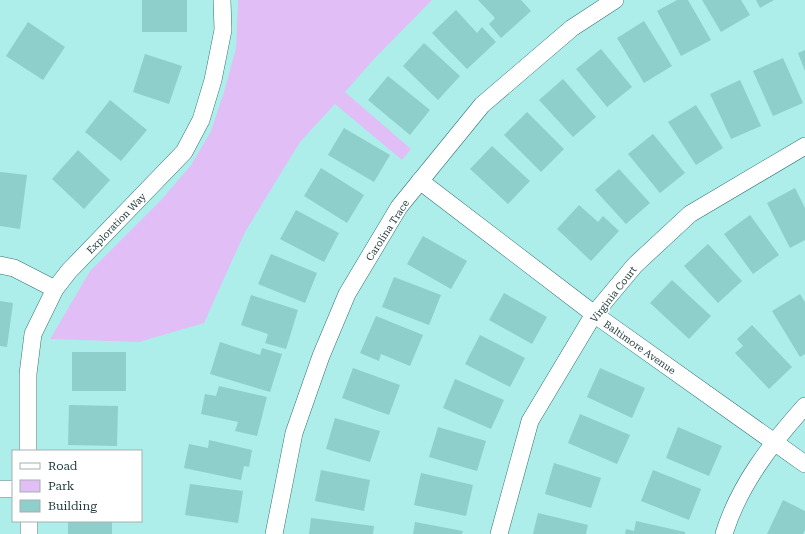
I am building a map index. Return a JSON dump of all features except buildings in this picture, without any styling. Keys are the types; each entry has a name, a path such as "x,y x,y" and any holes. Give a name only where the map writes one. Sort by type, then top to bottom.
{"street":[{"name":"Exploration Way","path":"28,450 28,374 33,334 55,289 69,271 184,152 201,120 213,80 223,30 222,0"},
{"name":"Carolina Trace","path":"274,534 294,433 321,356 346,294 400,207 482,105 572,28 615,0"},
{"name":"Virginia Court","path":"499,534 530,421 594,314 635,265 690,214 805,146"},
{"name":"Baltimore Avenue","path":"420,181 594,314 805,464"},
{"path":"0,265 14,268 55,289"},
{"path":"724,534 726,525 744,487 755,469 774,443 805,406"},
{"path":"0,489 12,489"},
{"path":"29,522 29,534"}],"green space":[{"path":"238,0 432,0 373,60 345,92 411,149 402,160 335,104 300,142 245,232 204,323 139,342 50,339 90,271 163,198 191,165 211,131 236,48"}]}
